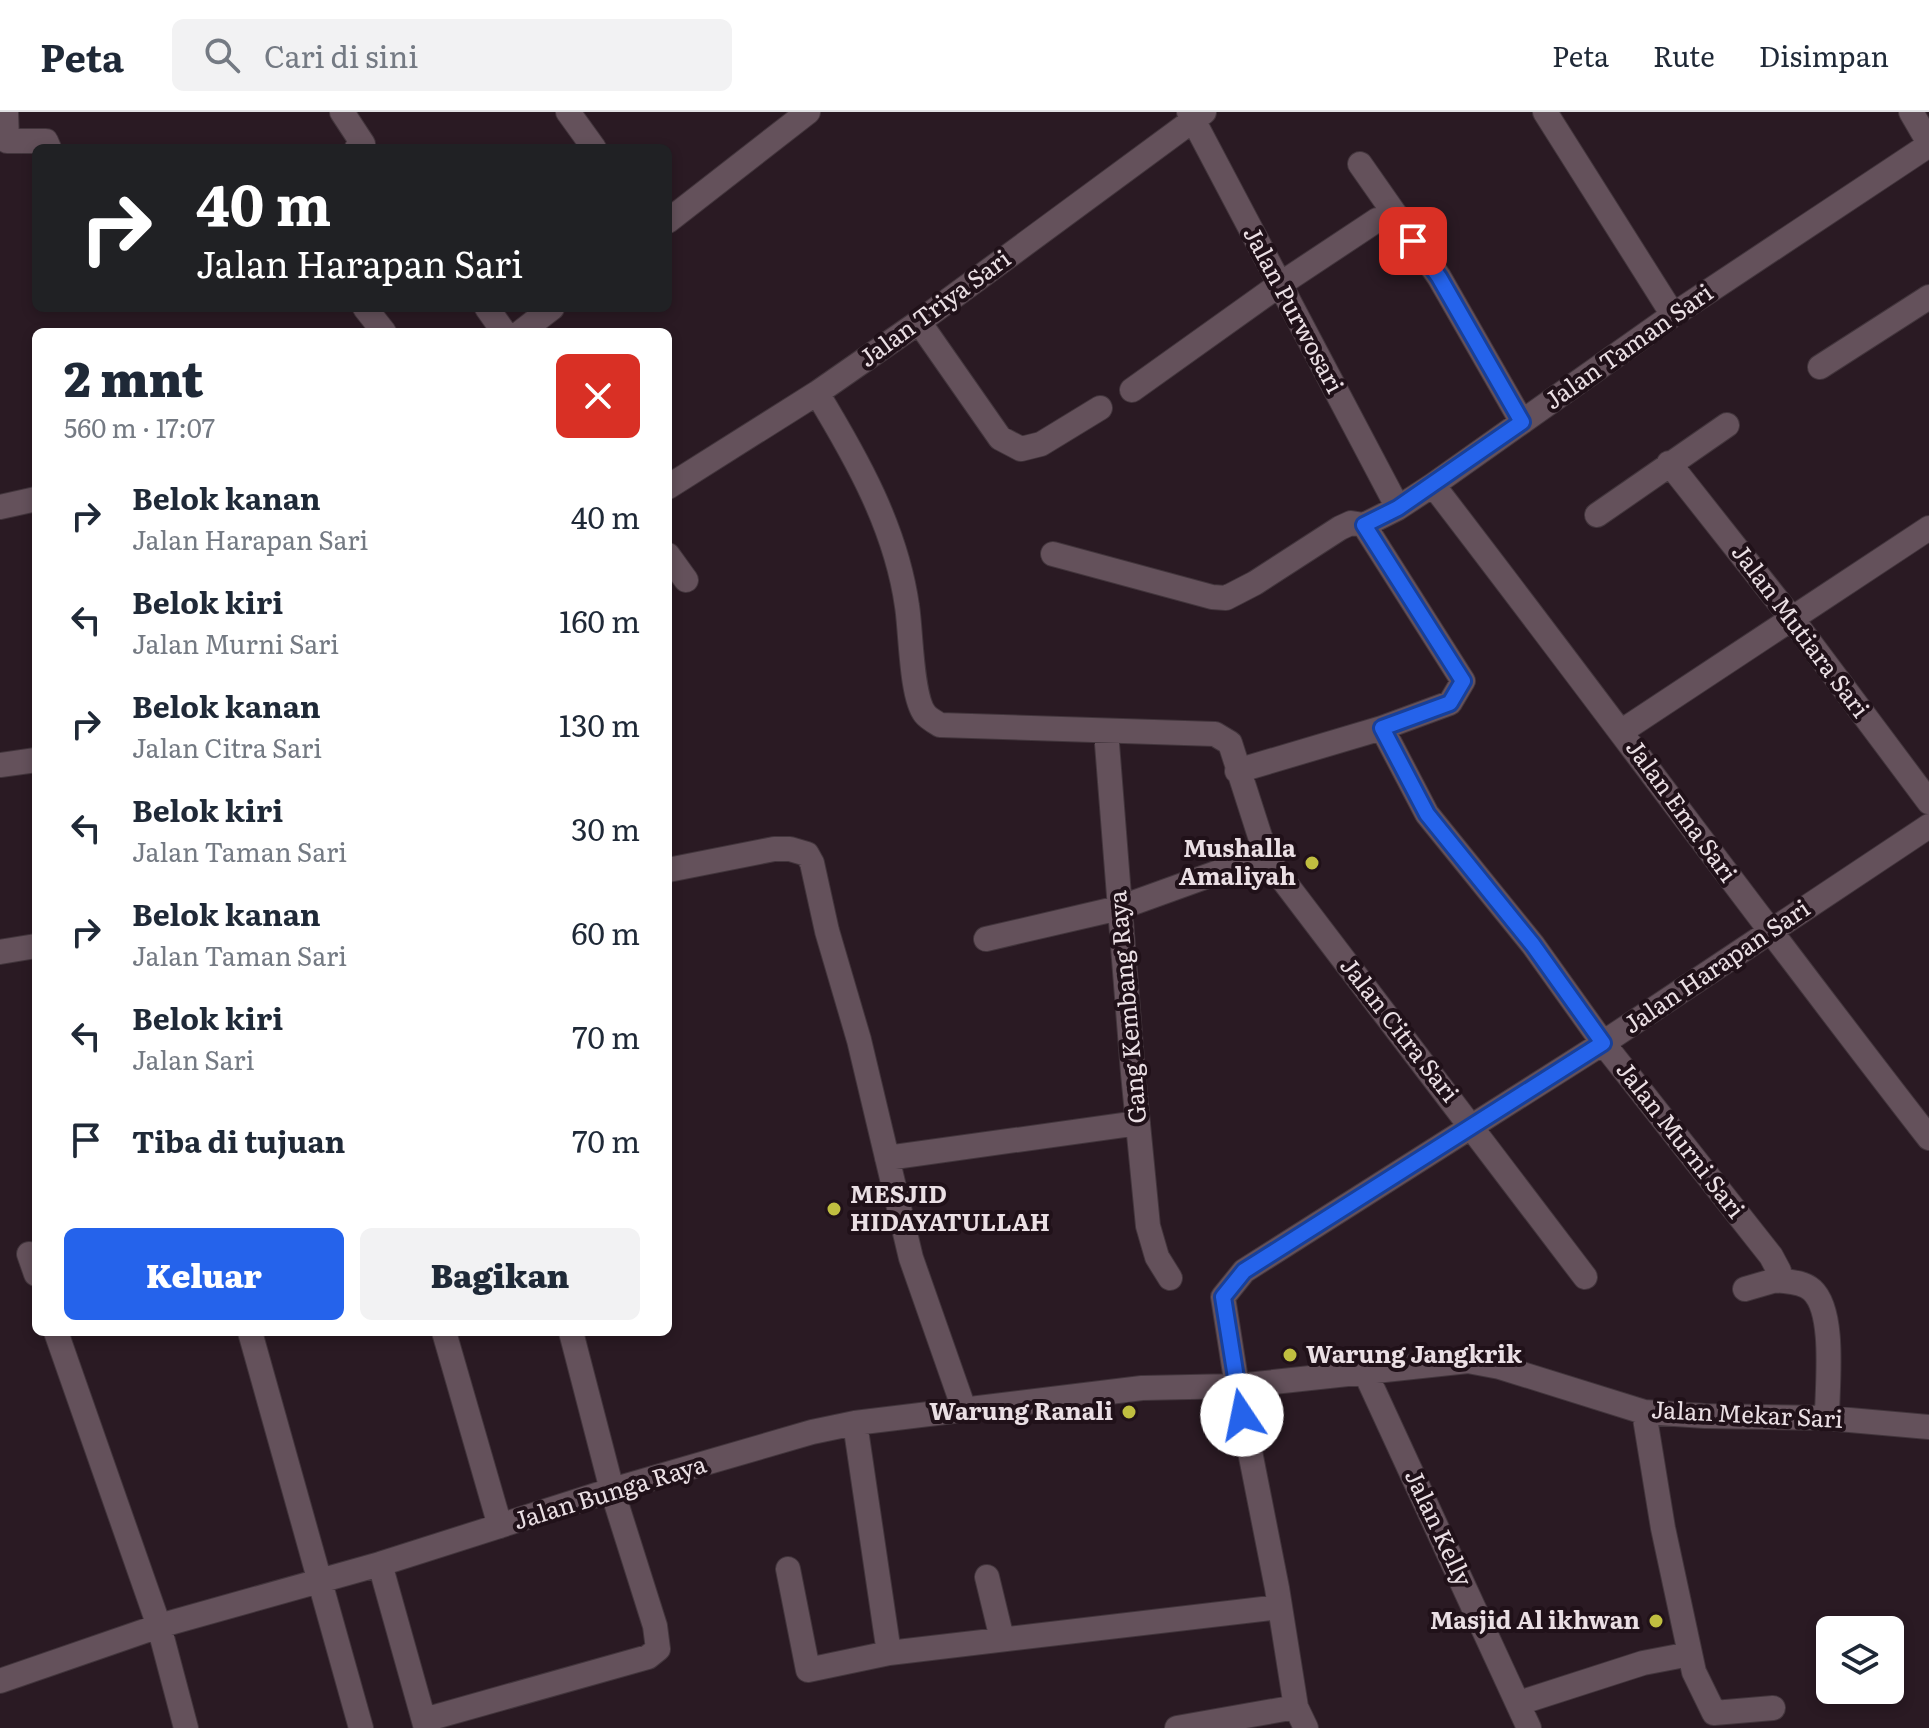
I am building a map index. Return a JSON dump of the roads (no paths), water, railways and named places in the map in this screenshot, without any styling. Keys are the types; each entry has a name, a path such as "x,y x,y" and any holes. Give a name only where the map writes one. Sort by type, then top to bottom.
{"street":[{"path":"6,112 7,141 46,141 47,144"},
{"path":"342,112 360,144"},
{"path":"568,112 591,144"},
{"path":"672,218 808,112"},
{"path":"1545,112 1673,315"},
{"path":"1911,112 1929,144"},
{"name":"Jalan Purwosari","path":"1195,115 1279,285 1398,508"},
{"name":"Jalan Triya Sari","path":"672,484 817,393 919,322 1195,115"},
{"name":"Jalan Taman Sari","path":"1053,554 1203,595 1226,598 1340,528 1351,523 1364,525 1398,508 1673,315 1929,144"},
{"path":"1360,164 1439,277 1522,422"},
{"path":"1132,390 1279,285 1377,220"},
{"path":"1820,367 1929,297"},
{"path":"526,328 547,312"},
{"path":"919,322 1000,438 1021,449 1041,444 1100,408"},
{"path":"817,393 857,460 887,528 907,603 917,699 925,715 940,725 1106,731"},
{"path":"1597,515 1727,425"},
{"name":"Jalan Mutiara Sari","path":"1669,463 1793,620 1929,802"},
{"name":"Jalan Ema Sari","path":"1433,485 1622,731 1769,932 1929,1138"},
{"path":"0,507 32,500"},
{"path":"1237,771 1382,728 1450,703 1463,681 1364,525"},
{"path":"1622,731 1929,528"},
{"path":"672,561 686,580"},
{"name":"Jalan Murni Sari","path":"1382,728 1427,814 1533,945 1603,1043 1771,1256 1779,1271 1776,1280"},
{"name":"Jalan Citra Sari","path":"1106,731 1215,734 1230,743 1266,855 1585,1277"},
{"name":"Gang Kembang Raya","path":"1106,731 1148,1226 1157,1257 1170,1278"},
{"path":"0,765 32,761"},
{"name":"Jalan Harapan Sari","path":"1301,1718 1237,1386 1223,1297 1244,1271 1603,1043 1929,826"},
{"path":"672,869 774,849 807,854 812,863 827,931 859,1040 911,1258 964,1409"},
{"path":"986,939 1119,908 1266,855"},
{"path":"0,952 32,947"},
{"path":"887,1158 1138,1123"},
{"path":"1745,1289 1776,1280 1800,1283 1813,1290 1829,1329 1827,1418"},
{"path":"57,1336 159,1626 186,1728"},
{"path":"251,1336 361,1728"},
{"path":"445,1336 500,1526"},
{"path":"380,1564 425,1724 656,1653 655,1626 612,1490 572,1336"},
{"name":"Jalan Mekar Sari","path":"1237,1386 1468,1361 1500,1367 1644,1412 1827,1418 1929,1427"},
{"name":"Jalan Kelly","path":"1365,1372 1529,1728"},
{"name":"Jalan Bunga Raya","path":"0,1681 159,1626 380,1564 612,1490 812,1432 855,1423 1142,1388 1237,1386"},
{"path":"1644,1412 1663,1528 1694,1672 1714,1713 1773,1708"},
{"path":"855,1423 889,1653"},
{"path":"788,1569 808,1670 889,1653 1279,1607"},
{"path":"987,1577 1002,1639"},
{"path":"1519,1703 1643,1663 1690,1654"},
{"path":"1177,1728 1301,1718"}],"place":[{"name":"Mushalla Amaliyah","path":"1312,863"},
{"name":"MESJID HIDAYATULLAH","path":"834,1209"},
{"name":"Warung Jangkrik","path":"1290,1355"},
{"name":"Warung Ranali","path":"1129,1412"},
{"name":"Masjid Al ikhwan","path":"1656,1621"}]}
